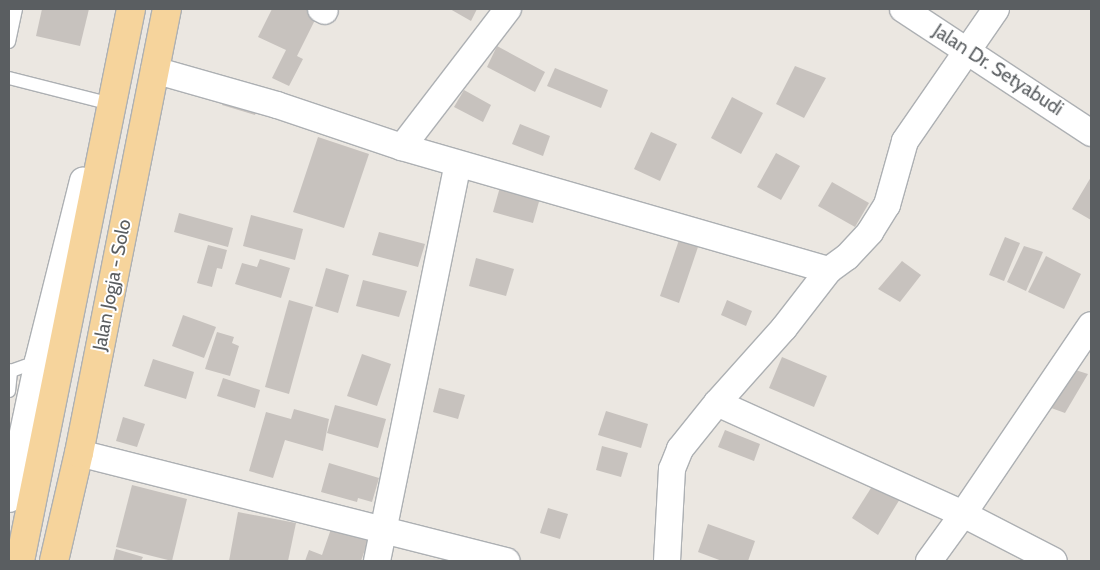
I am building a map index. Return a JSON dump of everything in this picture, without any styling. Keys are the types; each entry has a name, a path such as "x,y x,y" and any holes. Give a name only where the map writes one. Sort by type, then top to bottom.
{"highway":[{"name":"Jalan Jogja - Solo","path":"20,561 110,108 132,9"},
{"name":"Jalan Jogja - Solo","path":"54,561 79,453 167,9"}],"street":[{"path":"402,147 508,9"},
{"name":"Jalan Dr. Setyabudi","path":"903,9 967,49 1091,133"},
{"path":"667,561 672,469 680,449 717,403 784,328 829,270 847,257 870,232 887,204 905,142 996,9"},
{"path":"154,70 277,105 458,164 829,270"},
{"path":"9,499 38,361 89,157 96,135 110,108"},
{"path":"377,561 458,164"},
{"path":"929,561 963,514 1091,324"},
{"path":"717,403 963,514 1054,561"},
{"path":"79,453 507,561"}],"lane":[{"path":"9,42 16,9"},
{"path":"9,78 110,108"},
{"path":"9,391 10,370 38,361"}],"building":[{"path":"42,9 89,9 80,46 36,36"},
{"path":"272,9 312,9 319,12 297,56 303,59 289,86 272,78 286,50 258,37"},
{"path":"450,9 477,9 471,21"},
{"path":"497,46 545,72 535,92 487,67"},
{"path":"795,66 826,78 804,118 776,104"},
{"path":"555,68 608,90 601,108 547,86"},
{"path":"464,90 491,105 483,122 454,107"},
{"path":"226,92 259,102 255,115 222,105"},
{"path":"732,97 763,113 741,154 711,138"},
{"path":"520,124 550,136 543,156 512,144"},
{"path":"651,132 677,144 660,181 634,169"},
{"path":"318,137 369,154 344,228 293,212"},
{"path":"776,153 800,166 781,200 757,187"},
{"path":"1091,177 1091,220 1072,209"},
{"path":"832,182 869,203 855,227 818,206"},
{"path":"500,187 540,198 533,223 493,212"},
{"path":"179,213 233,228 228,247 174,232"},
{"path":"251,215 303,229 295,260 243,246"},
{"path":"379,232 425,244 418,267 372,255"},
{"path":"680,237 699,244 679,303 660,296"},
{"path":"1005,237 1020,243 1004,281 989,275"},
{"path":"208,245 227,250 222,269 217,268 212,287 197,283"},
{"path":"1024,246 1043,252 1026,291 1007,282"},
{"path":"1046,256 1081,274 1064,309 1028,292"},
{"path":"476,258 514,269 506,296 469,286"},
{"path":"260,259 290,268 281,298 235,284 242,263 257,267"},
{"path":"902,261 921,275 900,302 878,289"},
{"path":"326,268 349,275 338,313 315,306"},
{"path":"363,280 407,291 399,317 356,306"},
{"path":"289,300 313,307 289,394 265,387"},
{"path":"727,300 752,311 746,326 721,315"},
{"path":"183,315 216,327 204,358 172,346"},
{"path":"217,332 234,337 232,343 239,346 230,376 205,369"},
{"path":"362,354 391,364 377,406 347,396"},
{"path":"782,357 827,376 814,407 769,388"},
{"path":"153,359 194,372 186,399 144,386"},
{"path":"1069,368 1088,374 1065,413 1043,405"},
{"path":"223,378 260,390 255,408 217,396"},
{"path":"439,388 465,395 458,419 433,412"},
{"path":"335,405 386,419 378,448 327,433"},
{"path":"294,409 329,419 323,451 285,440 273,478 249,471 266,412 291,419"},
{"path":"606,411 648,424 641,448 598,435"},
{"path":"123,417 145,424 137,447 116,441"},
{"path":"725,430 760,444 754,461 718,447"},
{"path":"602,446 628,453 621,477 596,470"},
{"path":"329,463 379,478 372,502 358,498 357,502 321,492"},
{"path":"878,477 906,489 878,535 852,518"},
{"path":"132,485 187,499 172,561 116,547"},
{"path":"548,508 568,514 560,539 540,533"},
{"path":"238,512 296,523 288,561 229,561"},
{"path":"333,523 370,535 361,561 305,561 309,550 322,555"},
{"path":"708,524 755,541 748,561 722,561 698,552"},
{"path":"116,549 143,557 141,561 113,561"}]}
